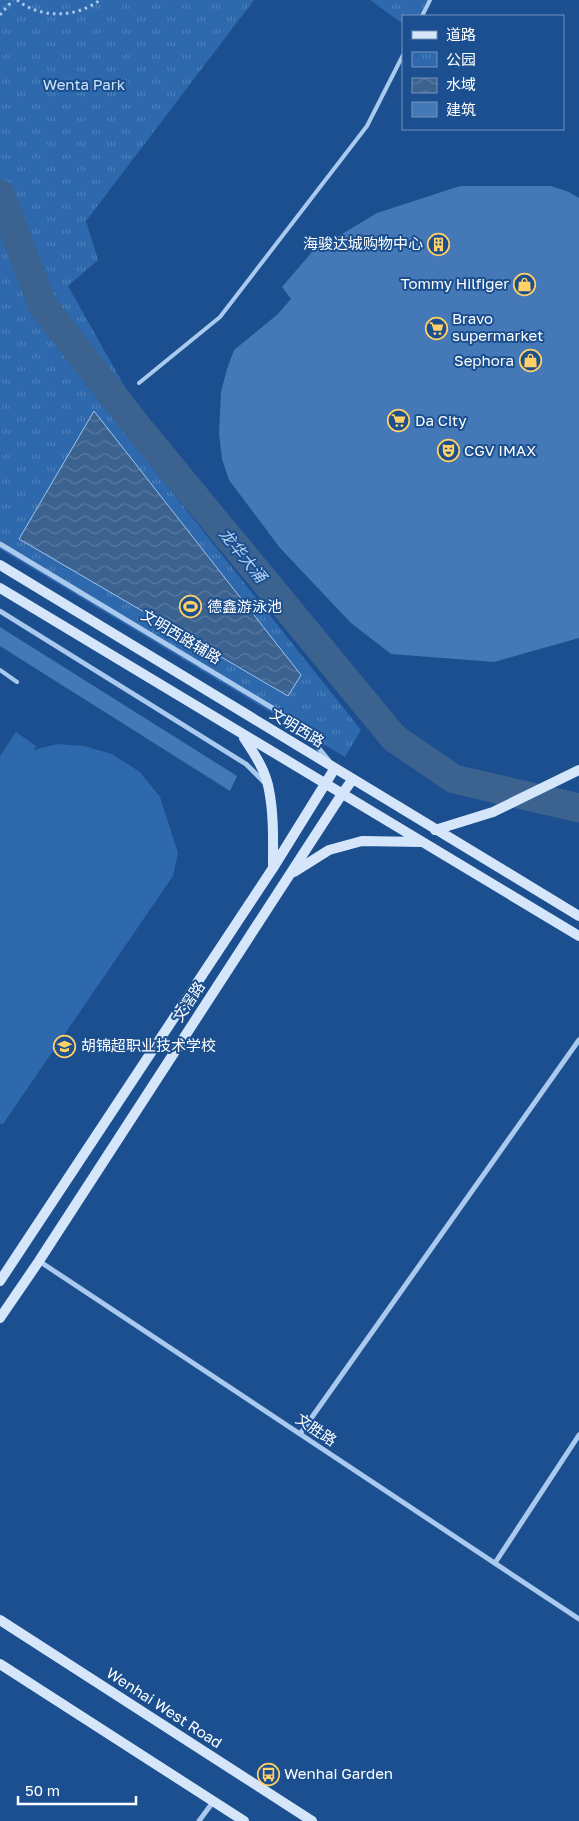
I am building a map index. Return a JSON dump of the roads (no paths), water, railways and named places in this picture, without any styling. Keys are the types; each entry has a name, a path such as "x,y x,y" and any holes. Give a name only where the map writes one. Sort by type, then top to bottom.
{"street":[{"name":"文明西路辅路","path":"0,544 299,724 335,768"},
{"name":"文明西路","path":"0,565 579,916"},
{"path":"0,588 579,936"},
{"path":"0,611 246,764 269,788"},
{"path":"242,735 256,757 269,788 273,827 273,868"},
{"name":"文滘路","path":"0,1281 273,868 335,768"},
{"path":"435,830 493,812 579,770"},
{"name":"文滘路","path":"0,1318 353,779"},
{"path":"290,874 329,850 362,841 423,842"},
{"path":"300,1434 579,1040"},
{"name":"文胜路","path":"39,1260 579,1619"},
{"path":"496,1564 579,1435"},
{"name":"Wenhai West Road","path":"0,1620 312,1821"},
{"path":"0,1664 244,1821"},
{"path":"199,1821 213,1801"}],"lane":[{"path":"422,15 430,0"},
{"path":"139,383 220,317 367,126 402,57"},
{"path":"0,670 17,682"}],"water":[{"name":"德鑫游泳池","path":"94,411 301,675 288,696 19,539"}],"waterway":[{"name":"龙华大涌","path":"0,194 43,306 140,430 394,738 454,779 579,808"}],"place":[{"name":"海骏达城购物中心","path":"439,244"},
{"name":"Tommy Hilfiger","path":"525,284"},
{"name":"Bravo supermarket","path":"436,328"},
{"name":"Sephora","path":"530,361"},
{"name":"Da City","path":"399,421"},
{"name":"CGV IMAX","path":"448,451"},
{"name":"德鑫游泳池","path":"191,607"},
{"name":"胡锦超职业技术学校","path":"65,1046"},
{"name":"Wenhai Garden","path":"268,1774"}],"park label":[{"name":"Wenta Park","path":"84,85"}]}
